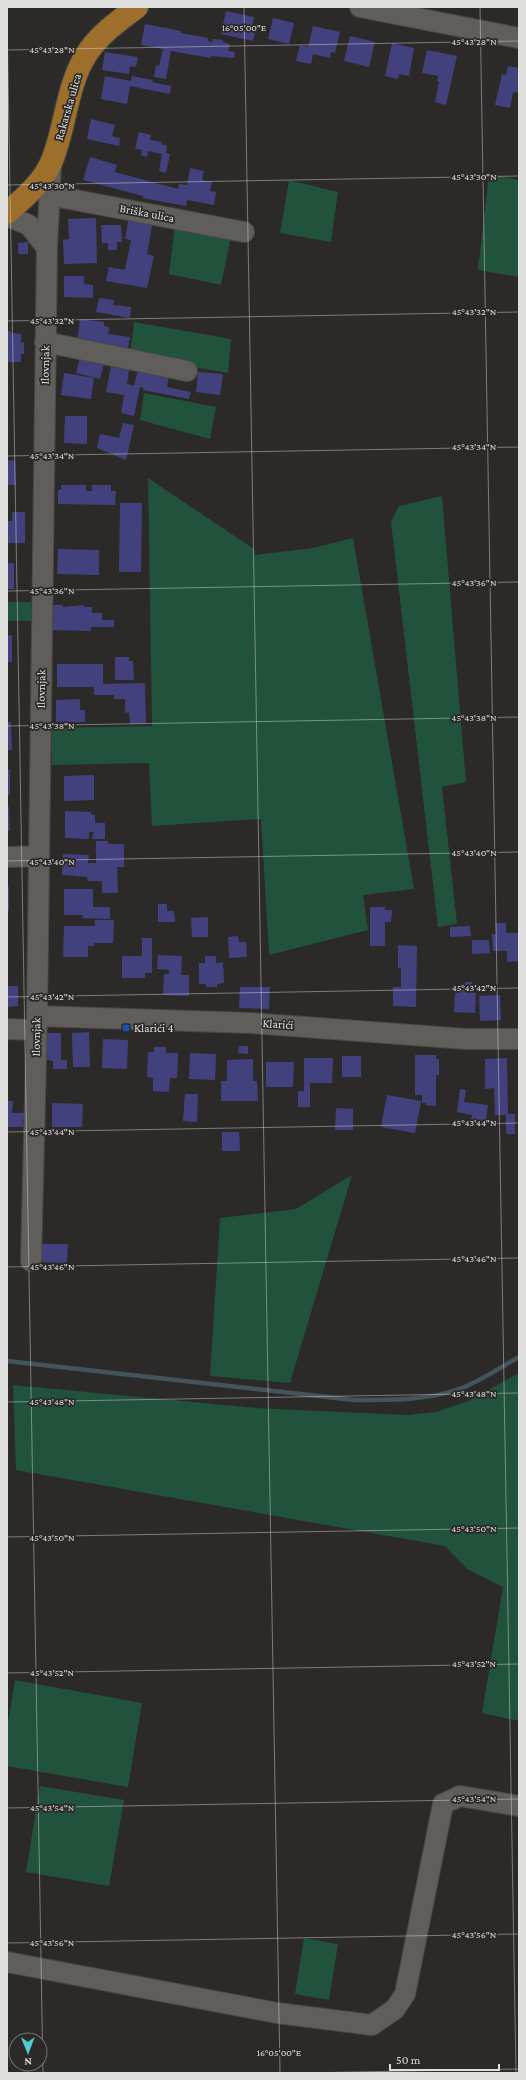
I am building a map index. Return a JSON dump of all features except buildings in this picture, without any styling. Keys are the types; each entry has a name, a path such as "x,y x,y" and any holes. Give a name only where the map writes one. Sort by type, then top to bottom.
{"main road":[{"name":"Rakarska ulica","path":"7,212 33,189 51,164 81,64 90,49 104,34 137,7"}],"street":[{"path":"360,7 519,38"},
{"name":"Ilovnjak","path":"31,1261 39,856 45,342 51,164"},
{"name":"Briška ulica","path":"49,195 244,232"},
{"path":"7,216 29,225 47,248"},
{"path":"45,342 186,370"},
{"path":"7,857 39,856"},
{"name":"Klarići","path":"7,1029 36,1023 251,1023 466,1039 519,1039"},
{"path":"7,1962 277,2013 372,2025 396,2009 405,1994 443,1804 460,1796 519,1806"}],"green space":[{"path":"489,174 519,180 519,277 478,270"},
{"path":"289,180 338,192 331,242 280,233"},
{"path":"175,225 231,236 221,285 169,274"},
{"path":"134,322 231,339 228,373 130,356"},
{"path":"144,393 216,407 210,439 140,420"},
{"path":"148,478 254,549 255,555 313,548 353,538 414,889 363,895 368,930 269,955 261,819 152,826 149,763 52,765 52,728 152,726"},
{"path":"442,496 466,782 442,787 457,924 438,927 391,522 399,506"},
{"path":"7,602 31,602 31,621 7,621"},
{"path":"352,1175 290,1383 210,1376 220,1218 296,1209"},
{"path":"519,1373 519,1721 482,1713 503,1587 467,1569 445,1546 16,1470 13,1385 256,1408 406,1415 436,1412 468,1401"},
{"path":"15,1680 142,1703 128,1787 7,1766 7,1729"},
{"path":"40,1786 124,1800 109,1886 26,1872"},
{"path":"304,1938 338,1944 329,2000 295,1994"}],"waterway":[{"path":"7,1361 354,1400 382,1400 422,1398 462,1388 519,1357"}],"place":[{"name":"Klarići 4","path":"126,1028"}]}
